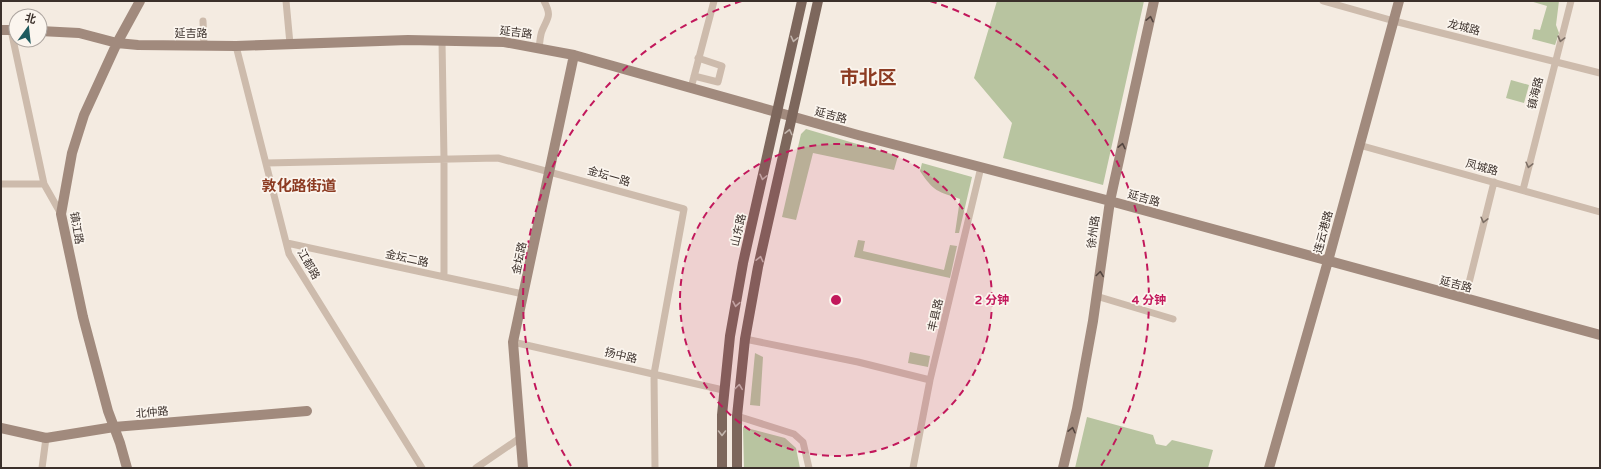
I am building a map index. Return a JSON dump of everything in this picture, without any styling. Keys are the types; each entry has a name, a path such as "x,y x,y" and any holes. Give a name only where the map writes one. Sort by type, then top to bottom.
{"main road":[{"name":"镇江路","path":"127,468 108,411 83,316 61,214 77,134 117,43 140,1"},
{"name":"山东路","path":"722,468 723,390 730,336 743,263 802,1"},
{"path":"737,468 737,416 745,339 758,267 818,1"},
{"name":"徐州路","path":"1063,468 1077,409 1110,201 1154,1"},
{"name":"连云港路","path":"1269,468 1328,261 1399,1"},
{"name":"延吉路","path":"48,31 79,33 117,43 138,45 236,46 408,40 504,42 539,48 574,55 792,116 1600,335"},
{"name":"金坛路","path":"523,468 513,342 574,55"},
{"name":"北仲路","path":"1,428 46,438 114,427 307,411"}],"street":[{"path":"286,1 290,44"},
{"path":"539,48 542,32 550,18 544,1"},
{"path":"691,88 714,1"},
{"name":"龙城路","path":"1323,1 1394,21 1600,73"},
{"name":"镇海路","path":"1523,190 1554,61 1571,1"},
{"path":"203,21 204,46"},
{"path":"442,41 444,277"},
{"name":"江都路","path":"236,46 289,254 422,468"},
{"path":"13,48 44,184 61,214"},
{"path":"694,76 718,82 722,66 698,58"},
{"name":"凤城路","path":"1359,145 1600,212"},
{"name":"金坛一路","path":"266,163 498,158 684,209 654,374 655,468"},
{"name":"丰县路","path":"913,468 930,380 981,167"},
{"path":"1465,299 1494,182"},
{"path":"1,184 44,184"},
{"name":"金坛二路","path":"286,243 523,294"},
{"path":"1096,296 1173,319"},
{"path":"745,339 858,362 930,380"},
{"name":"扬中路","path":"513,342 723,390"},
{"path":"737,416 794,434 803,442 809,468"},
{"path":"42,468 46,438"},
{"path":"476,468 520,438"}],"green space":[{"path":"997,1 1144,1 1103,185 1003,158 1012,123 974,78"},
{"path":"1530,1 1559,1 1556,25 1559,33 1555,45 1532,39 1534,29 1540,30 1547,6"},
{"path":"1511,80 1529,85 1524,103 1506,98"},
{"path":"806,129 898,156 894,170 813,153 796,220 782,217 801,134"},
{"path":"922,163 972,177 959,233 955,233 960,199 941,192 933,187 920,171"},
{"path":"858,240 865,241 863,251 944,270 950,245 957,246 950,278 854,257"},
{"path":"910,352 930,356 928,367 908,363"},
{"path":"755,353 763,357 760,406 750,405"},
{"path":"1087,417 1153,435 1156,444 1166,446 1172,440 1213,450 1208,468 1075,468"},
{"path":"743,427 785,438 796,448 800,468 744,468"}],"district":[{"name":"市北区","path":"868,77"},
{"name":"敦化路街道","path":"299,186"}]}
